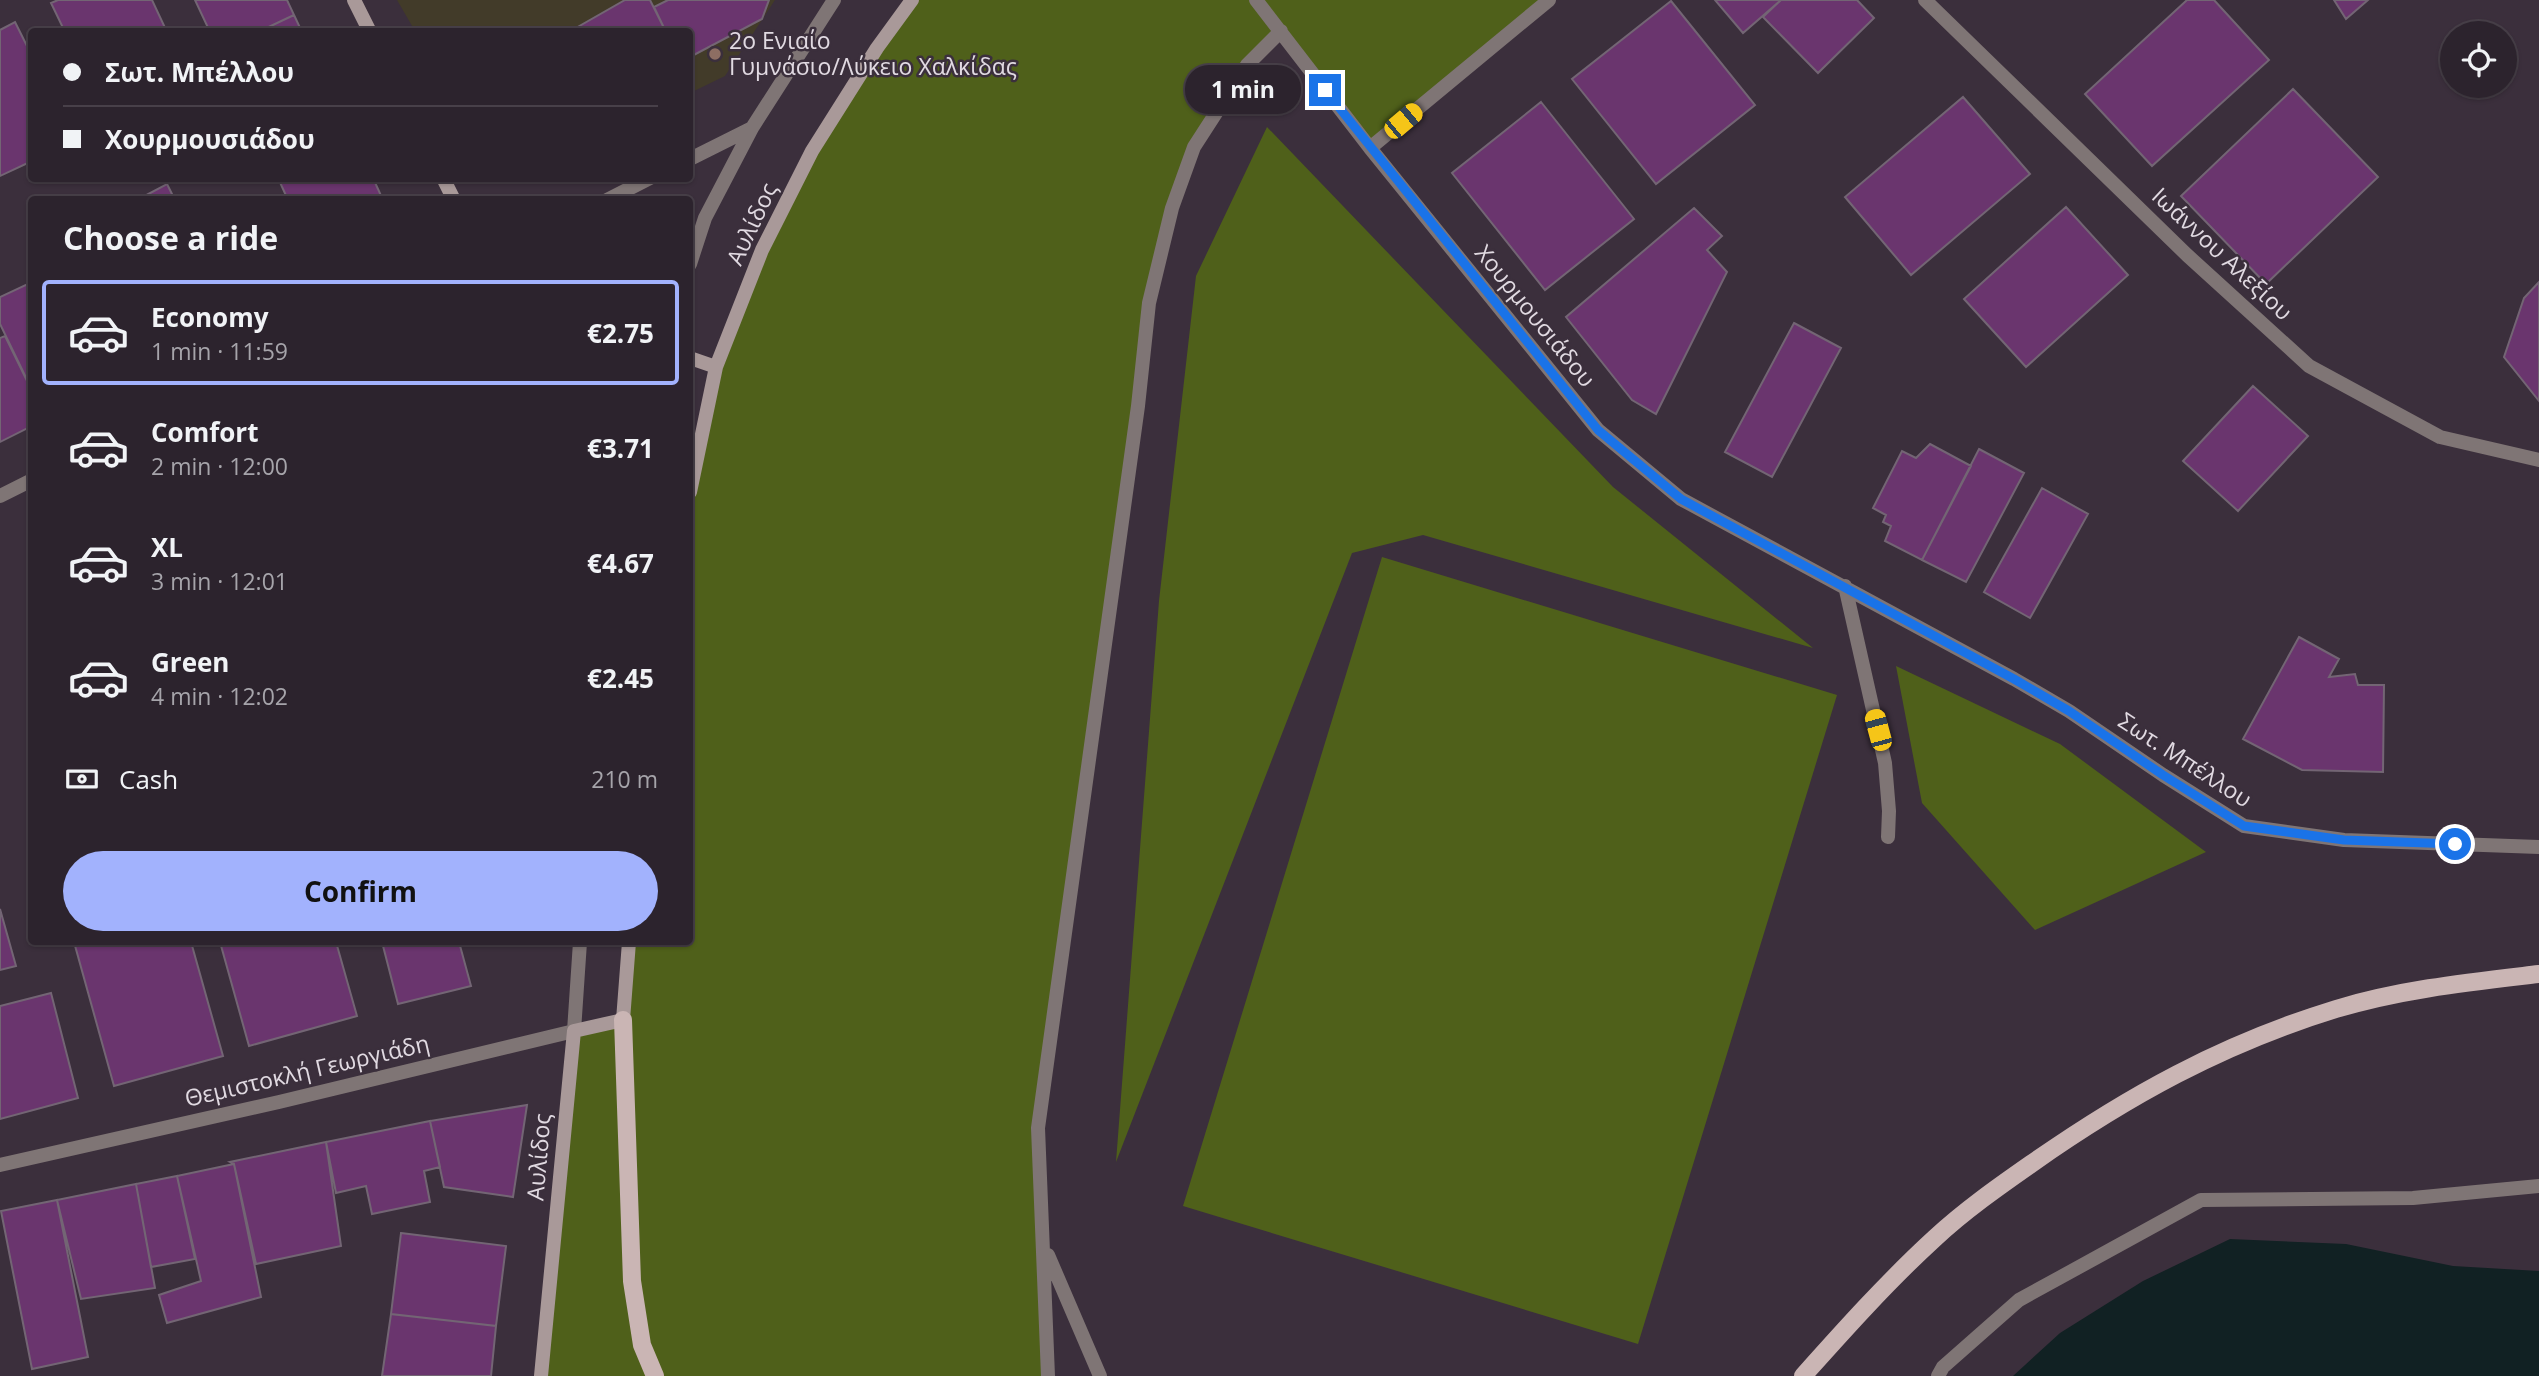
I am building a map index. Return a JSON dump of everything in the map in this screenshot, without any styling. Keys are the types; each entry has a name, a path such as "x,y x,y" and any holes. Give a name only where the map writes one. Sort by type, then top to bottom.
{"main road":[{"path":"1803,1376 1877,1294 1936,1237 1999,1187 2144,1090 2232,1046 2337,1009 2439,986 2539,974"},
{"path":"623,1020 632,1281 642,1345 655,1376"}],"street":[{"path":"354,0 368,28"},
{"name":"Αυλίδος","path":"693,255 705,218 752,128 834,0"},
{"name":"Αυλίδος","path":"693,478 716,367 762,250 812,151 877,48 912,0"},
{"name":"Χουρμουσιάδου","path":"1256,0 1370,148 1598,430 1681,499 1845,586"},
{"path":"1370,148 1549,0"},
{"name":"Ιωάννου Αλεξίου","path":"1926,0 2187,256 2309,366 2440,437 2539,460"},
{"path":"1048,1376 1038,1128 1134,433 1149,303 1172,208 1194,147 1247,65 1281,31"},
{"path":"693,158 752,128"},
{"path":"615,196 642,182"},
{"path":"693,359 716,367"},
{"path":"0,496 28,483"},
{"path":"1845,586 1885,763 1888,836"},
{"name":"Σωτ. Μπέλλου","path":"1845,586 2069,711 2244,826 2344,840 2539,847"},
{"name":"Αυλίδος","path":"541,1376 580,945"},
{"path":"623,1020 629,945"},
{"name":"Θεμιστοκλή Γεωργιάδη","path":"0,1164 279,1102 623,1020"},
{"path":"1938,1376 1944,1367 2018,1300 2202,1200 2413,1198 2539,1186"},
{"path":"1044,1247 1100,1376"}],"shaded area":[{"name":"2ο Ενιαίο Γυμνάσιο/Λύκειο Χαλκίδας","path":"397,0 775,0 725,76 693,92 693,28 413,28"},
{"path":"2230,1239 2346,1244 2453,1266 2539,1271 2539,1376 2013,1376 2060,1333 2143,1281"}],"green space":[{"path":"912,0 1549,0 1370,148 1281,31 1194,147 1149,303 1038,1128 1048,1376 541,1376 574,1031 623,1020 629,945 693,945 693,478 716,367 812,151"},
{"path":"1267,127 1613,487 1813,648 1423,535 1352,553 1116,1162 1159,601 1196,276"},
{"path":"1382,557 1837,695 1638,1344 1183,1206"},
{"path":"1896,666 2060,744 2206,852 2035,930 1922,803"}],"building":[{"path":"58,0 152,0 165,28 63,28 51,3"},
{"path":"195,0 287,0 294,15 266,28 208,28"},
{"path":"625,0 650,0 664,28 576,28"},
{"path":"668,0 769,0 762,19 693,55 693,28 664,28 654,7"},
{"path":"1715,0 1781,0 1743,33"},
{"path":"1781,0 1857,0 1874,18 1818,73 1763,17"},
{"path":"2187,0 2214,0 2269,60 2152,166 2085,94"},
{"path":"2334,0 2368,0 2346,19"},
{"path":"1671,1 1755,105 1656,184 1572,79"},
{"path":"294,15 300,28 266,28"},
{"path":"15,22 28,48 28,163 0,176 0,30"},
{"path":"2293,89 2378,177 2266,284 2181,196"},
{"path":"1963,97 2030,174 1911,275 1845,197"},
{"path":"1541,102 1634,219 1545,290 1452,173"},
{"path":"280,182 375,182 381,196 286,196"},
{"path":"167,184 173,196 144,196"},
{"path":"2066,207 2128,275 2026,367 1964,299"},
{"path":"1694,208 1722,236 1707,250 1727,272 1656,414 1632,400 1566,317"},
{"path":"2539,282 2539,401 2504,357 2524,298"},
{"path":"28,284 28,382 0,324 0,297"},
{"path":"1794,323 1841,348 1772,477 1725,452"},
{"path":"5,336 28,383 28,428 0,442 0,338"},
{"path":"2253,386 2308,436 2238,511 2183,461"},
{"path":"1930,444 1971,466 1922,560 1885,541 1891,526 1883,522 1886,515 1873,508 1902,451 1916,458"},
{"path":"1979,449 2024,473 1966,582 1922,560"},
{"path":"2042,488 2088,514 2030,618 1984,592"},
{"path":"2299,637 2339,659 2329,677 2355,674 2358,685 2384,685 2383,772 2302,770 2243,739"},
{"path":"0,909 16,966 0,970"},
{"path":"75,945 192,945 223,1056 114,1086"},
{"path":"221,945 337,945 357,1016 249,1046"},
{"path":"383,945 460,945 471,986 398,1004"},
{"path":"51,993 78,1098 0,1119 0,1006"},
{"path":"527,1105 513,1197 444,1187 430,1121"},
{"path":"430,1121 440,1167 424,1171 430,1202 372,1214 366,1186 336,1193 326,1142"},
{"path":"326,1142 341,1246 256,1264 234,1164 230,1162"},
{"path":"234,1164 261,1297 167,1323 159,1295 201,1281 177,1176"},
{"path":"177,1176 195,1259 151,1267 136,1184"},
{"path":"136,1184 155,1288 81,1299 57,1200"},
{"path":"57,1200 88,1357 32,1369 1,1211"},
{"path":"401,1233 506,1246 496,1326 391,1314"},
{"path":"391,1314 496,1326 491,1376 382,1376"}],"place":[{"name":"2ο Ενιαίο Γυμνάσιο/Λύκειο Χαλκίδας","path":"715,54"}],"route":[{"path":"1325,90 1598,430 1681,499 2014,679 2069,711 2244,826 2344,840 2455,844"}]}
